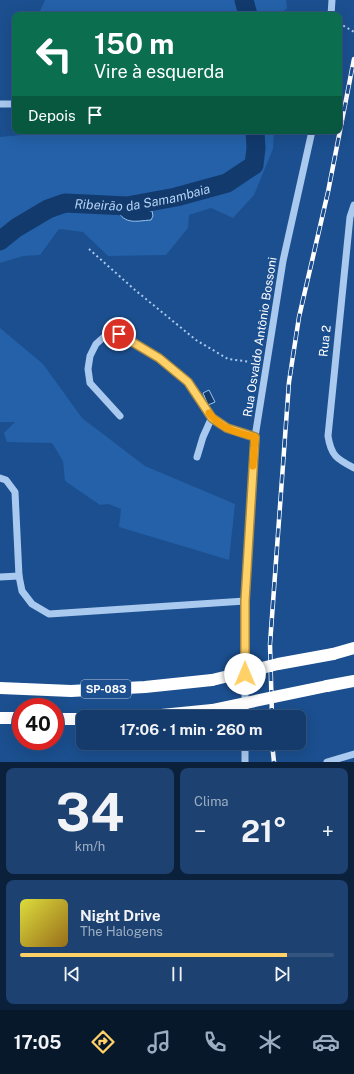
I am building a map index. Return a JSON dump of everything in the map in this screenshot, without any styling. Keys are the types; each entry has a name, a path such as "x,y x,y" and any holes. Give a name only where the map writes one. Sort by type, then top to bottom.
{"highway":[{"name":"SP-083","path":"0,688 71,691 145,687 212,680 278,664 333,654 354,648"},
{"path":"212,710 354,681"},
{"path":"0,718 12,718"},
{"path":"64,719 76,719"}],"street":[{"path":"331,12 332,0"},
{"path":"0,104 12,104"},
{"name":"Rua Osvaldo Antônio Bossoni","path":"245,710 245,601 255,437 283,261 311,134"},
{"name":"Rua 2","path":"354,205 350,217 328,436 330,448 333,454 354,468"},
{"path":"120,416 90,383 88,369 90,356 96,344 105,336 119,334 159,358 188,382 212,418 227,428 255,437"},
{"path":"197,457 203,437 212,418"},
{"path":"0,478 6,480 15,492 19,576 22,591 32,604 49,614 245,601"},
{"path":"0,577 19,576"},
{"path":"245,750 245,762"},
{"path":"327,762 354,754"}],"path":[{"path":"342,25 354,32"},
{"path":"89,249 135,290 196,340 228,359 266,364"}],"shaded area":[{"path":"45,0 286,0 287,8 283,12 40,11"},
{"path":"32,134 274,134 273,149 254,195 233,218 211,208 189,215 188,228 166,255 108,256 83,232 59,229 40,255 23,256 0,263 0,137"},
{"path":"135,209 152,211 153,216 151,220 127,220 120,215 117,210"},
{"path":"0,328 43,364 82,418 145,466 235,504 229,560 119,527 121,509 108,504 100,505 65,481 63,461 52,443 7,442 4,433 15,422 0,422"},
{"path":"209,390 215,402 208,405 203,393"}],"waterway":[{"name":"Ribeirão da Samambaia","path":"244,0 247,12"},
{"name":"Ribeirão da Samambaia","path":"0,241 16,228 48,209 65,203 127,206 176,197 227,183 254,165 256,148 255,134"}],"railway":[{"path":"342,120 354,59"},
{"path":"272,710 270,644 289,382 299,317 328,192 339,134"},
{"path":"273,750 274,762"}],"slow traffic":[{"path":"209,413 212,418 227,428 235,432 255,437 253,466"}],"route":[{"path":"119,334 159,358 188,382 212,418 235,432 255,437 245,601 245,674"}]}
